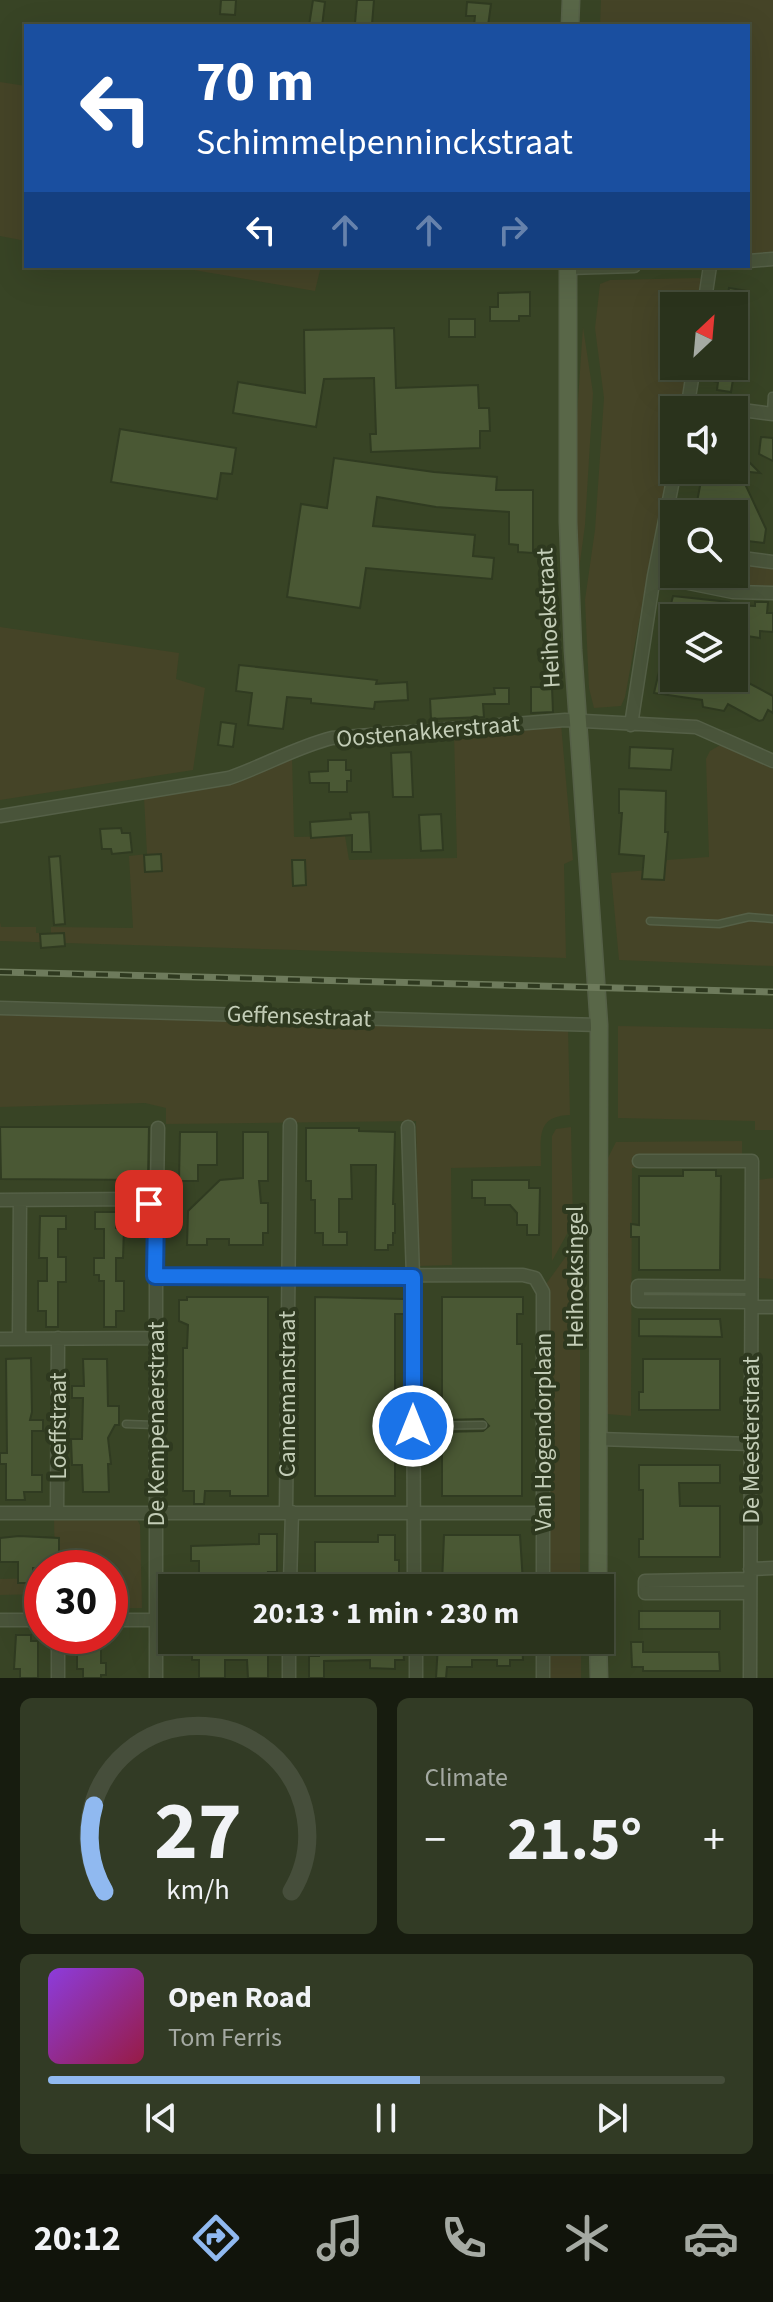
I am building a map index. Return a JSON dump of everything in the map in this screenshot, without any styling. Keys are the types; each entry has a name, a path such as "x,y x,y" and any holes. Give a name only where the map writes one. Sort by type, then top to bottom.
{"street":[{"path":"570,24 571,0"},
{"path":"750,261 773,259"},
{"name":"Heihoekstraat","path":"568,268 568,522 578,721 596,966"},
{"path":"706,292 710,268"},
{"path":"748,412 772,414"},
{"path":"631,725 654,576 672,484"},
{"path":"748,559 773,562"},
{"path":"654,576 660,576"},
{"path":"721,588 733,592 773,593"},
{"name":"Oostenakkerstraat","path":"0,816 229,778 264,766 308,744 332,738 578,721 696,727 773,761"},
{"name":"Heihoeksingel","path":"596,966 599,1025 598,1574"},
{"name":"Geffensestraat","path":"0,1008 599,1025"},
{"name":"Cannemanstraat","path":"290,1125 290,1574"},
{"path":"408,1127 413,1277 414,1574"},
{"name":"De Kempenaerstraat","path":"156,1678 156,1212 149,1204 157,1194 158,1128"},
{"name":"De Meesterstraat","path":"639,1161 752,1161 750,1678"},
{"path":"0,1200 139,1199 149,1204"},
{"path":"19,1339 20,1200"},
{"name":"Van Hogendorplaan","path":"413,1277 523,1275 535,1278 543,1292 543,1574"},
{"path":"155,1276 413,1277"},
{"path":"751,1287 638,1286 638,1301 773,1307"},
{"name":"Loeffstraat","path":"57,1513 58,1338"},
{"path":"0,1339 156,1338"},
{"path":"599,1439 751,1444"},
{"path":"0,1513 542,1513"},
{"path":"750,1593 645,1593 645,1581 750,1574 773,1568"},
{"path":"0,1620 24,1620"},
{"path":"128,1620 157,1620"},
{"path":"58,1654 58,1678"},
{"path":"289,1654 289,1678"},
{"path":"416,1654 416,1678"},
{"path":"543,1654 543,1678"},
{"path":"598,1654 599,1678"}],"lane":[{"path":"772,396 772,414"},
{"path":"650,921 719,924 749,917 773,919"},
{"path":"126,1424 156,1425"},
{"path":"413,1426 483,1425"}],"shaded area":[{"path":"601,0 773,0 773,256 750,258 750,24 600,24"},
{"path":"0,82 24,86 24,241 0,236"},
{"path":"183,268 321,268 315,291"},
{"path":"699,278 707,283 705,292 660,292 660,380 688,380 686,396 660,396 660,484 668,484 664,500 660,500 660,518 625,697 621,706 594,708 589,688 585,600 595,530 604,398 595,328 600,284 610,280"},
{"path":"583,327 593,393 585,525 575,599 570,517"},
{"path":"748,565 773,568 773,587 748,586"},
{"path":"0,627 179,653 176,679 205,688 193,770 0,800"},
{"path":"561,724 573,860 564,864 566,958 0,941 0,922 1,927 36,927 36,933 51,933 51,927 133,928 129,856 147,854 144,797 292,756 294,837 345,836 349,860 457,858 454,732"},
{"path":"722,744 773,769 773,966 619,960 611,873 663,869 667,860 709,857 706,759 710,751"},
{"path":"0,1011 568,1027 570,1115 559,1116 545,1124 541,1138 541,1166 451,1168 452,1265 419,1266 416,1121 166,1124 166,1108 145,1103 0,1107"},
{"path":"618,1026 773,1029 773,1130 755,1130 755,1121 618,1118"},
{"path":"571,1127 573,1223 552,1261 552,1136 556,1129"},
{"path":"742,1141 742,1154 636,1156 637,1167 632,1168 631,1416 607,1414 608,1158 616,1142"},
{"path":"773,1178 773,1279 757,1278 757,1180"},
{"path":"580,1237 580,1574 547,1574 546,1284"},
{"path":"54,1519 137,1519 140,1525 142,1608 128,1608 128,1550 55,1550"},
{"path":"24,1578 24,1594 0,1595 0,1579"},
{"path":"548,1654 581,1654 581,1678 548,1678"}],"building":[{"path":"221,0 236,0 235,15 220,14"},
{"path":"313,0 325,2 322,24 309,24"},
{"path":"357,0 374,0 372,24 355,23"},
{"path":"467,2 491,4 488,24 474,24 475,16 466,16"},
{"path":"729,288 748,291 748,292 728,292"},
{"path":"530,292 530,316 519,316 519,321 490,321 490,307 498,307 498,293"},
{"path":"449,319 475,319 475,337 449,337"},
{"path":"394,328 396,388 478,385 479,408 489,408 490,431 480,431 480,448 371,452 370,434 376,434 374,378 324,379 316,427 233,413 238,382 305,393 304,330"},
{"path":"733,380 731,392 717,390 718,382 713,381"},
{"path":"120,429 236,448 232,474 221,473 217,499 111,482"},
{"path":"761,437 773,438 773,461 759,454"},
{"path":"334,458 497,477 496,490 533,490 533,553 518,552 518,545 509,544 509,512 436,507 377,497 373,526 475,535 473,556 494,558 492,579 366,568 360,608 287,597 301,504 327,508"},
{"path":"748,461 760,473 748,472"},
{"path":"700,484 745,484 766,529 764,543 748,541 748,500 697,500"},
{"path":"673,596 729,602 729,604 671,604"},
{"path":"768,602 767,613 773,613 773,632 760,631 760,638 748,636 748,606"},
{"path":"239,665 377,680 376,684 407,682 408,700 375,702 374,709 311,703 311,699 287,697 283,729 248,725 252,693 236,691"},
{"path":"660,667 660,692 748,692 748,683 773,696 773,713 768,710 763,720 759,721 728,704 724,711 703,707 702,700 654,693"},
{"path":"531,687 552,687 553,712 531,713"},
{"path":"494,688 509,688 509,704 483,704 484,717 431,719 430,699 495,694"},
{"path":"221,722 236,724 233,747 218,745"},
{"path":"630,747 673,749 671,770 629,768"},
{"path":"411,752 413,797 393,797 391,753"},
{"path":"328,760 346,760 346,770 351,770 347,792 329,792 329,783 310,783 309,772 328,771"},
{"path":"619,789 666,791 665,832 668,832 664,880 642,879 644,856 619,854 622,813 619,813"},
{"path":"369,812 371,852 352,852 352,835 311,838 310,822 351,819 350,813"},
{"path":"441,814 443,850 421,851 419,815"},
{"path":"121,828 122,833 130,833 132,852 112,854 111,849 102,849 100,829"},
{"path":"161,854 162,871 145,872 144,855"},
{"path":"60,856 65,924 54,925 49,857"},
{"path":"292,860 305,860 306,885 293,886"},
{"path":"64,933 65,946 41,948 40,934"},
{"path":"0,1127 149,1127 148,1180 1,1179"},
{"path":"306,1128 395,1132 395,1233 393,1245 388,1245 388,1250 375,1250 376,1165 351,1165 352,1199 339,1199 339,1232 347,1232 347,1245 323,1245 323,1233 315,1233 315,1200 311,1200 311,1181 306,1181"},
{"path":"180,1132 217,1132 217,1165 198,1165 198,1181 179,1181"},
{"path":"243,1132 268,1132 268,1181 259,1181 261,1203 268,1203 268,1233 263,1233 263,1245 229,1245 229,1239 207,1239 207,1245 187,1245 188,1211 220,1180 243,1178"},
{"path":"683,1170 716,1170 716,1176 721,1176 720,1270 639,1270 639,1237 631,1237 631,1224 639,1225 639,1176 683,1176"},
{"path":"472,1180 529,1180 529,1188 540,1188 539,1235 527,1235 527,1225 517,1225 517,1213 510,1205 485,1205 485,1198 472,1198"},
{"path":"95,1212 116,1212 116,1228 124,1228 123,1258 116,1258 116,1281 124,1281 124,1311 116,1311 116,1327 104,1327 104,1281 99,1281 99,1275 94,1275 94,1258 104,1258 104,1229 95,1229"},
{"path":"40,1216 66,1216 66,1229 58,1229 58,1257 66,1257 66,1282 58,1282 58,1327 46,1327 46,1311 38,1311 38,1281 47,1281 47,1258 39,1258"},
{"path":"187,1297 268,1297 268,1496 230,1496 230,1491 205,1491 204,1504 194,1504 194,1491 183,1491 183,1348 187,1348 188,1325 179,1321 179,1300 187,1300"},
{"path":"315,1297 404,1299 404,1314 395,1314 395,1496 315,1496"},
{"path":"442,1297 523,1297 523,1314 517,1314 517,1344 522,1344 522,1496 442,1496 442,1432 483,1431 489,1426 483,1419 442,1420"},
{"path":"639,1319 720,1319 722,1337 639,1336"},
{"path":"31,1358 30,1420 43,1420 43,1431 32,1431 32,1475 42,1475 42,1492 24,1492 25,1500 6,1500 6,1464 0,1464 0,1453 7,1453 6,1359"},
{"path":"83,1359 107,1359 108,1406 119,1406 119,1425 115,1425 108,1438 111,1464 108,1464 109,1492 83,1492 82,1465 72,1465 71,1439 82,1439 83,1398 72,1398 72,1386 84,1386"},
{"path":"643,1359 720,1359 720,1410 639,1410 639,1392 643,1392"},
{"path":"639,1465 720,1465 720,1483 679,1483 680,1506 720,1506 720,1557 639,1557 639,1539 643,1539 643,1490 639,1490"},
{"path":"259,1534 277,1534 277,1572 199,1574 199,1561 191,1561 191,1546 259,1544"},
{"path":"378,1535 395,1535 395,1560 399,1560 399,1574 315,1574 315,1542 378,1542"},
{"path":"444,1535 520,1535 522,1574 442,1574"},
{"path":"0,1538 59,1538 59,1550 24,1550 24,1583 18,1583 18,1562 0,1562"},
{"path":"639,1611 720,1611 720,1629 639,1629"},
{"path":"16,1635 24,1635 24,1654 38,1654 38,1678 20,1678 20,1669 14,1669"},
{"path":"631,1642 643,1642 643,1652 719,1652 720,1671 643,1671 643,1667 632,1667"},
{"path":"77,1654 101,1654 101,1663 106,1663 106,1675 83,1678 83,1669 77,1669"},
{"path":"192,1654 268,1654 268,1678 248,1678 247,1660 225,1660 225,1678 199,1678 199,1660 192,1660"},
{"path":"404,1654 404,1660 395,1660 395,1669 370,1668 370,1660 324,1661 324,1678 309,1678 309,1656"},
{"path":"437,1654 523,1654 523,1660 510,1660 510,1666 497,1666 497,1660 472,1660 472,1667 447,1667 446,1678 436,1678"}],"railway":[{"path":"0,972 773,992"}],"route":[{"path":"149,1204 156,1212 155,1276 413,1277 413,1426"}]}
